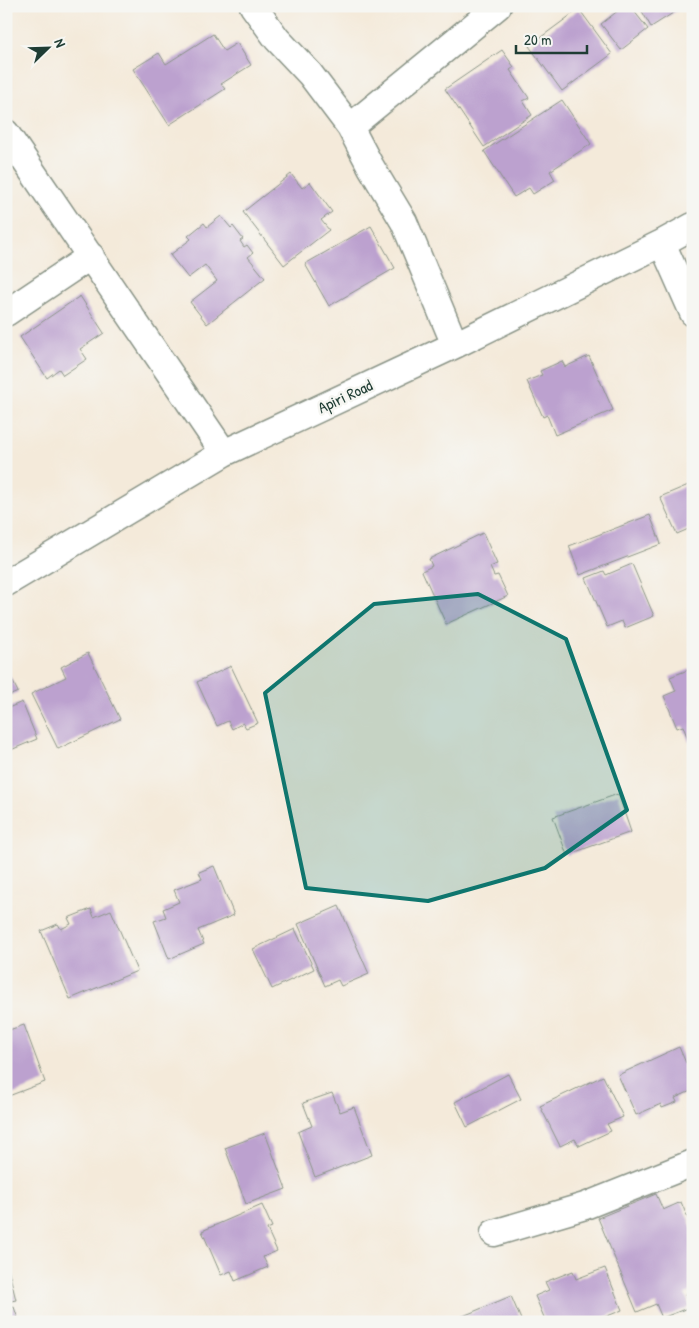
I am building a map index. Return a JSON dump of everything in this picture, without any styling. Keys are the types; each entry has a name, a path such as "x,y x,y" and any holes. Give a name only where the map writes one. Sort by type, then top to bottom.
{"street":[{"path":"253,6 277,39 310,74 350,127 404,222 455,345"},
{"path":"350,127 498,6"},
{"path":"6,133 224,453"},
{"name":"Apiri Road","path":"6,583 224,453 455,345 693,226"},
{"path":"662,243 693,313"},
{"path":"6,313 90,256"},
{"path":"494,1233 585,1206 693,1163"}],"highlighted area":[{"path":"478,594 566,639 627,810 545,868 428,901 306,888 265,693 374,604"}],"building":[{"path":"624,6 630,6 648,29 621,50 601,24"},
{"path":"639,6 684,6 651,27"},
{"path":"579,9 612,54 562,91 529,46"},
{"path":"213,34 224,51 237,43 251,65 221,84 225,89 169,125 133,69 159,53 166,64"},
{"path":"502,50 514,67 510,70 529,98 523,101 532,115 484,147 445,89"},
{"path":"562,100 591,144 550,171 555,180 533,194 529,188 514,197 484,151"},
{"path":"291,174 302,188 310,182 332,212 321,220 329,230 284,265 243,212"},
{"path":"221,216 231,228 233,226 243,239 240,241 244,247 247,245 253,253 248,257 265,278 207,324 190,302 217,281 205,265 188,278 170,255 191,239 188,236 204,223 207,227"},
{"path":"371,226 395,268 329,306 305,264"},
{"path":"80,296 104,333 80,349 87,359 63,375 59,369 47,378 20,337"},
{"path":"589,356 613,410 555,435 547,415 543,417 527,381 542,375 540,371 562,361 565,367"},
{"path":"693,483 693,527 677,534 660,497"},
{"path":"650,515 661,544 580,575 569,546"},
{"path":"483,533 497,564 490,567 494,576 498,575 508,596 446,624 422,571 432,566 429,559"},
{"path":"632,564 654,616 625,628 622,621 607,627 586,578 604,571 606,575"},
{"path":"88,653 120,719 58,749 31,694 66,677 61,667"},
{"path":"231,666 258,723 246,728 243,723 232,729 228,721 217,726 197,682"},
{"path":"6,668 18,692 6,697"},
{"path":"693,668 693,741 689,742 683,726 677,728 664,696 676,691 670,677"},
{"path":"22,702 37,739 6,752 6,709"},
{"path":"618,794 631,832 567,855 553,817"},
{"path":"214,866 234,915 198,930 204,944 169,959 154,921 166,917 163,909 179,902 174,890 202,879 199,872"},
{"path":"339,906 369,974 341,986 338,980 325,986 298,924"},
{"path":"91,909 94,917 111,910 137,971 70,999 41,931 58,924 61,929 71,924 68,918"},
{"path":"295,929 314,969 272,989 253,949"},
{"path":"24,1025 45,1082 6,1097 6,1031"},
{"path":"679,1047 686,1063 689,1062 693,1069 693,1090 675,1098 677,1102 662,1108 661,1104 636,1115 618,1075"},
{"path":"508,1074 521,1099 467,1127 455,1102"},
{"path":"603,1076 623,1117 607,1124 611,1131 579,1146 575,1139 560,1146 540,1106"},
{"path":"332,1093 340,1112 354,1107 372,1155 315,1177 298,1132 312,1126 303,1103"},
{"path":"265,1133 286,1189 246,1204 225,1148"},
{"path":"656,1194 663,1210 681,1202 693,1230 693,1291 685,1294 690,1307 662,1318 656,1304 637,1312 598,1218"},
{"path":"262,1205 272,1227 267,1229 277,1251 263,1257 268,1267 235,1281 231,1271 221,1275 202,1231"},
{"path":"6,1260 16,1300 6,1302"},
{"path":"605,1268 622,1310 593,1322 546,1322 535,1296 549,1290 545,1282 573,1271 576,1279"},
{"path":"511,1296 522,1322 457,1322 456,1319"},
{"path":"14,1307 19,1322 6,1322 6,1309"}]}
